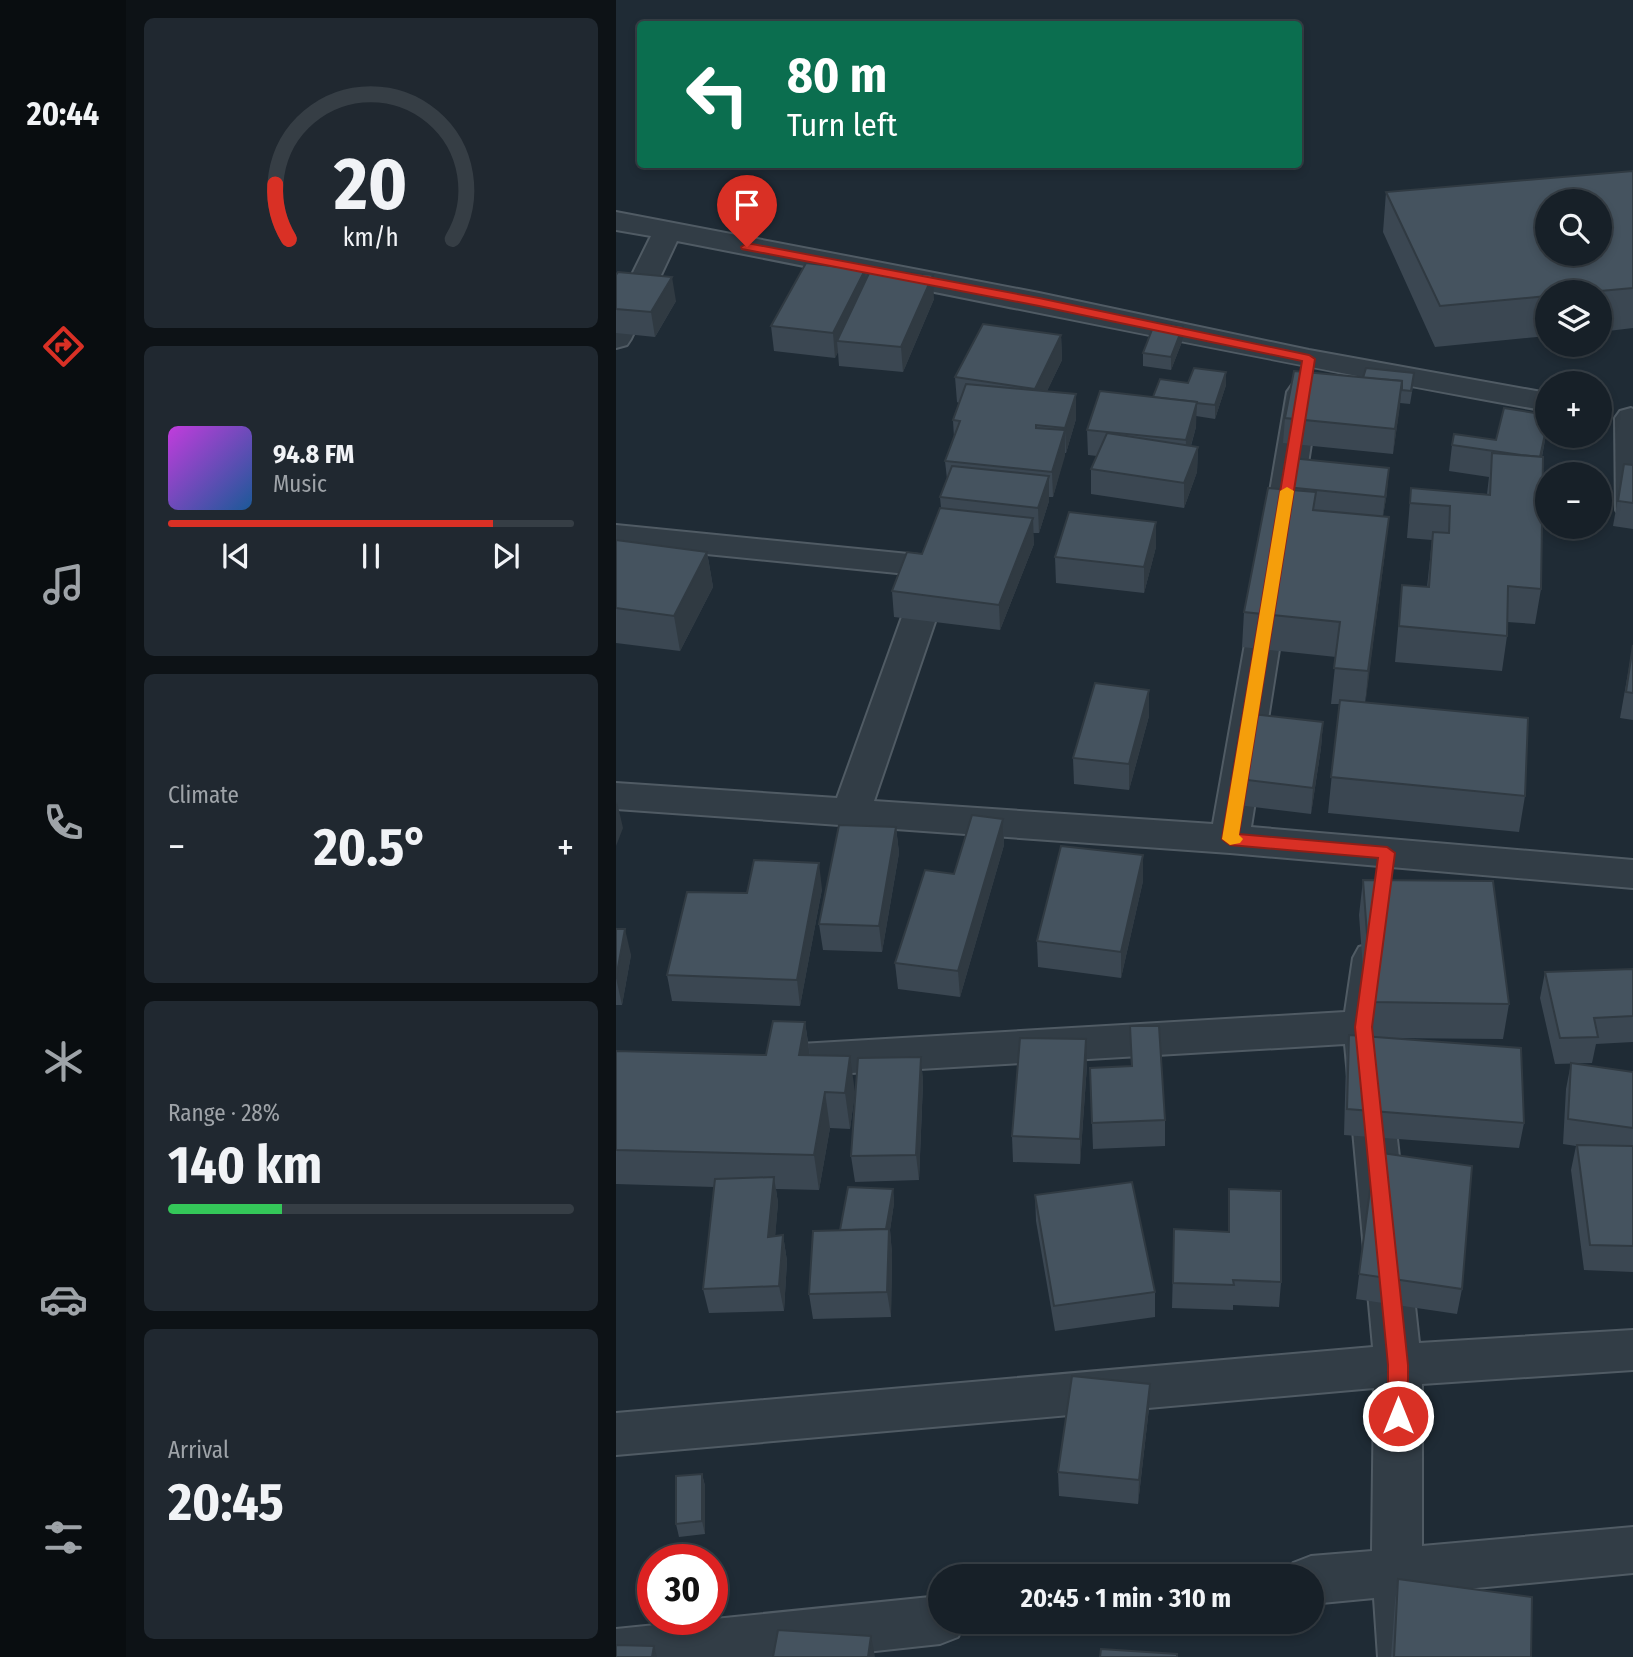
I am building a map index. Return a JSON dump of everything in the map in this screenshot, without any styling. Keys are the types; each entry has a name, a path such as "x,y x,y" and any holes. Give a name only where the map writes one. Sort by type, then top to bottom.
{"street":[{"path":"616,221 1034,314 1535,400"},
{"path":"616,339 667,232"},
{"path":"1230,839 1309,359"},
{"path":"1621,416 1633,510"},
{"path":"616,535 942,553 850,814"},
{"path":"616,796 1230,839 1382,888 1633,874"},
{"path":"1382,888 1364,1027 1398,1365 1397,1571 1404,1657"},
{"path":"768,1062 1364,1027"},
{"path":"616,1434 1398,1365 1633,1350"},
{"path":"1324,1579 1633,1550"},
{"path":"616,1654 928,1621"}],"building":[{"path":"1633,171 1633,288 1612,290 1612,280 1535,280 1535,297 1440,306 1386,192"},
{"path":"806,263 865,270 833,333 771,326"},
{"path":"871,269 933,275 901,347 837,341"},
{"path":"618,272 672,277 651,312 616,309"},
{"path":"1155,322 1183,326 1171,357 1143,353"},
{"path":"983,324 1061,335 1035,389 955,377"},
{"path":"1194,368 1226,372 1215,405 1153,397 1160,379 1188,383"},
{"path":"1366,368 1414,373 1411,391 1402,390 1402,381 1363,378"},
{"path":"1294,371 1402,381 1395,429 1285,418"},
{"path":"966,384 1076,394 1065,428 1036,425 1036,428 1065,430 1052,472 945,461 960,421 953,420"},
{"path":"1100,391 1197,402 1186,440 1087,430"},
{"path":"1504,408 1535,413 1535,448 1542,448 1540,457 1452,445 1454,434 1496,440"},
{"path":"1107,433 1198,447 1184,483 1091,469"},
{"path":"1492,453 1543,457 1543,462 1535,462 1535,539 1542,539 1541,589 1508,586 1507,636 1399,626 1402,585 1429,587 1433,532 1449,533 1450,506 1410,503 1411,488 1490,495"},
{"path":"1291,458 1389,468 1385,497 1286,487"},
{"path":"1624,464 1633,465 1633,503 1618,501"},
{"path":"952,466 1049,476 1038,508 940,497"},
{"path":"1268,488 1316,492 1313,510 1389,517 1368,671 1334,668 1340,622 1244,612"},
{"path":"940,508 1033,518 999,605 892,591 907,552 922,554"},
{"path":"1069,512 1156,522 1144,567 1055,557"},
{"path":"616,540 707,552 674,616 616,608"},
{"path":"1633,645 1633,693 1626,692"},
{"path":"1095,683 1149,690 1129,764 1073,758"},
{"path":"1340,700 1528,718 1525,796 1331,777"},
{"path":"1243,713 1323,722 1313,788 1231,778"},
{"path":"972,815 1003,819 958,971 895,963 925,870 954,874"},
{"path":"839,825 896,827 879,926 819,924"},
{"path":"1061,846 1143,855 1121,952 1037,941"},
{"path":"754,860 819,863 797,980 667,975 687,892 747,893"},
{"path":"1363,880 1493,881 1509,1004 1372,1002"},
{"path":"616,929 625,929 616,978"},
{"path":"1633,969 1633,1016 1594,1018 1598,1037 1560,1038 1545,972"},
{"path":"773,1021 805,1022 799,1055 850,1056 845,1093 825,1092 814,1155 616,1150 616,1051 766,1055"},
{"path":"1130,1026 1159,1026 1165,1120 1092,1123 1090,1068 1132,1066"},
{"path":"1349,1035 1521,1048 1524,1123 1347,1109"},
{"path":"1020,1038 1086,1039 1080,1139 1012,1136"},
{"path":"921,1057 916,1155 851,1156 858,1058"},
{"path":"1571,1063 1633,1072 1633,1128 1568,1119"},
{"path":"1577,1145 1633,1146 1633,1246 1590,1245"},
{"path":"1375,1152 1472,1166 1462,1289 1359,1274"},
{"path":"774,1177 768,1237 783,1235 779,1286 703,1289 715,1179"},
{"path":"1132,1182 1155,1292 1054,1306 1035,1195"},
{"path":"848,1187 893,1189 886,1229 840,1230"},
{"path":"1229,1189 1281,1191 1281,1282 1233,1280 1234,1285 1173,1283 1174,1229 1229,1232"},
{"path":"889,1229 887,1292 809,1294 813,1231"},
{"path":"1072,1376 1150,1384 1139,1480 1058,1472"},
{"path":"702,1474 702,1521 676,1524 676,1476"},
{"path":"1398,1579 1532,1597 1531,1657 1394,1657"},
{"path":"778,1630 871,1636 868,1657 773,1657"},
{"path":"616,1645 654,1646 652,1657 616,1657"},
{"path":"1101,1649 1177,1654 1177,1657 1100,1657"}],"slow traffic":[{"path":"1235,839 1230,839 1287,491"}],"route":[{"path":"747,247 1039,302 1309,359 1230,839 1387,853 1364,1027 1398,1365 1398,1416"}]}
